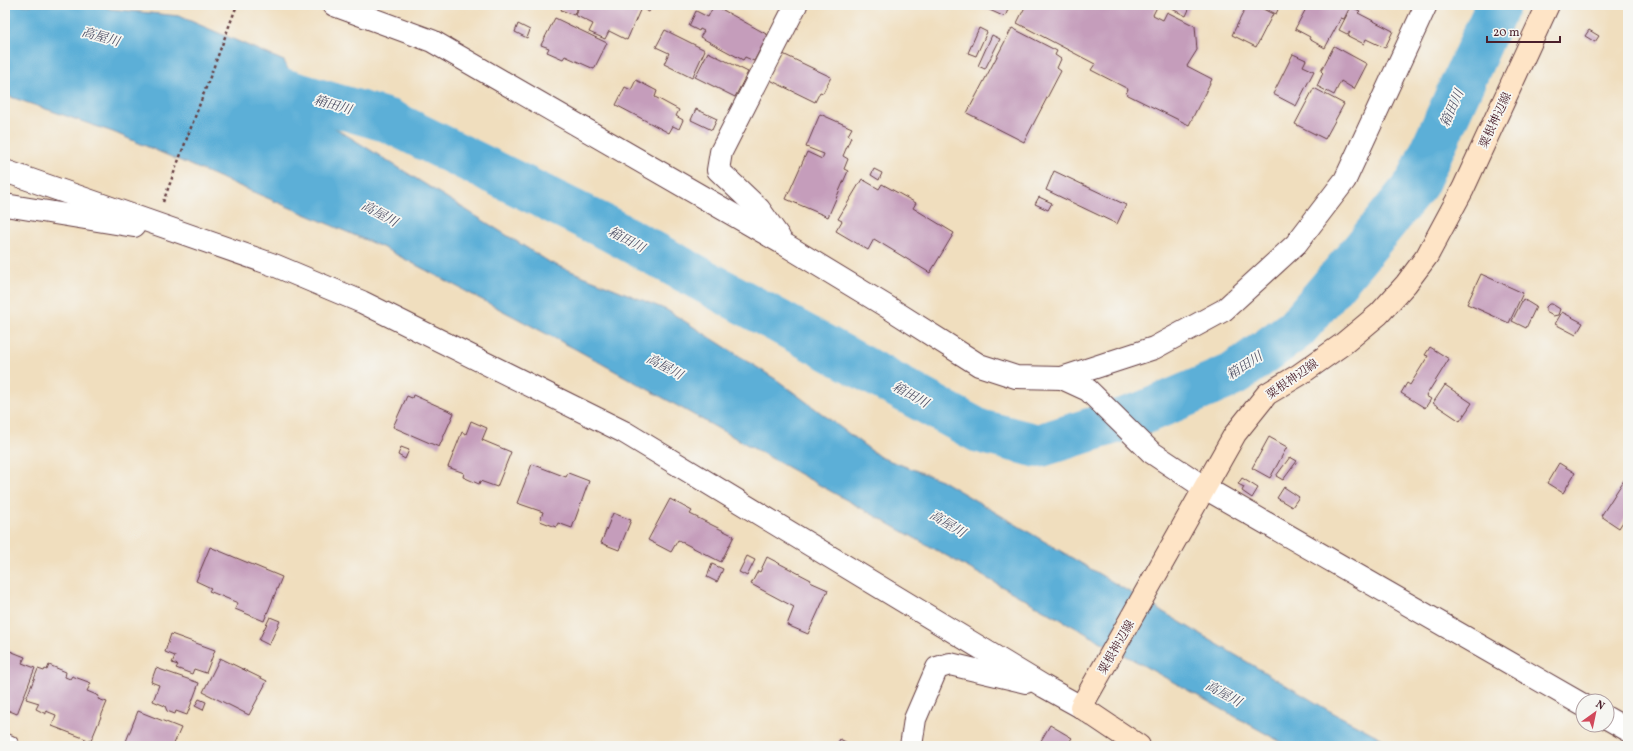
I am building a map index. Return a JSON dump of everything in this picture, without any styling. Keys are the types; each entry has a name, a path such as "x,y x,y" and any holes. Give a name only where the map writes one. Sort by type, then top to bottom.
{"main road":[{"name":"粟根神辺線","path":"1084,702 1235,434 1268,394 1343,344 1379,314 1406,284 1427,256 1463,189 1515,80 1548,5"},
{"path":"1084,702 1139,746"}],"street":[{"path":"334,5 432,41 784,244 979,364 1016,376 1062,378 1154,348 1224,310 1296,244 1345,180 1426,5"},
{"path":"784,244 759,209 718,170 721,152 796,5"},
{"path":"5,171 159,213 274,265 362,302 624,432 1045,687"},
{"path":"5,205 145,228 159,213"},
{"path":"1062,378 1088,390 1151,452 1201,496 1575,701"},
{"path":"911,746 915,719 937,668 950,664 1045,687 1084,702"},
{"path":"1615,723 1628,730"}],"path":[{"path":"159,213 237,5"}],"water":[{"name":"高屋川","path":"5,5 99,5 110,9 179,16 284,61 308,111 551,263 667,310 777,380 880,457 941,480 1328,710 1396,746 1288,746 579,351 382,247 113,132 5,95"}],"building":[{"path":"563,5 578,5 574,15 561,10"},
{"path":"580,5 652,5 649,12 641,8 627,40 609,31 605,39 589,32 593,24 575,15"},
{"path":"714,5 768,35 754,61 745,57 743,60 700,37 704,31 700,29 699,31 689,26 696,11 708,17"},
{"path":"984,5 1005,5 1009,7 1005,17 983,7"},
{"path":"1026,5 1158,5 1153,15 1163,20 1167,12 1195,26 1197,50 1187,66 1212,79 1189,125 1126,94 1128,89 1091,70 1095,64 1017,23"},
{"path":"1166,5 1191,5 1186,16"},
{"path":"1247,5 1255,5 1273,14 1256,47 1232,35"},
{"path":"1258,5 1280,5 1276,14"},
{"path":"1308,5 1323,5 1327,7 1329,5 1347,5 1350,7 1344,19 1341,18 1325,48 1309,39 1310,37 1295,29"},
{"path":"1351,7 1360,11 1358,13 1393,31 1385,48 1366,39 1364,44 1348,36 1350,32 1347,34 1339,30"},
{"path":"555,18 607,43 594,69 565,56 563,59 547,52 549,48 541,45"},
{"path":"518,24 530,30 527,38 515,32"},
{"path":"979,28 987,32 976,56 968,53"},
{"path":"1012,28 1057,51 1055,55 1061,59 1057,68 1061,71 1024,142 967,113"},
{"path":"665,30 705,50 692,78 664,64 669,53 656,47"},
{"path":"1589,30 1599,36 1595,42 1585,36"},
{"path":"992,35 1000,39 985,69 978,66"},
{"path":"1334,46 1367,64 1354,89 1341,81 1334,95 1317,86 1323,73 1321,71"},
{"path":"708,52 748,72 735,97 695,77"},
{"path":"783,54 831,77 823,93 820,92 815,102 770,80 775,71 772,71"},
{"path":"1293,54 1306,60 1303,66 1314,71 1296,106 1273,94"},
{"path":"636,80 657,91 655,97 679,110 676,116 683,120 679,129 673,126 669,133 616,105 625,87 631,90"},
{"path":"1314,88 1344,104 1325,139 1295,124"},
{"path":"696,109 717,119 712,130 691,120"},
{"path":"820,114 852,128 848,135 851,137 843,156 848,159 844,169 848,171 828,217 786,199 807,152 822,159 824,154 806,147"},
{"path":"874,169 882,173 879,180 871,175"},
{"path":"1054,171 1126,205 1117,224 1046,190"},
{"path":"862,179 879,189 882,184 916,203 913,208 954,233 930,273 874,239 868,250 836,231 842,221 838,219"},
{"path":"1039,197 1052,203 1048,210 1035,204"},
{"path":"1481,274 1523,293 1509,323 1467,304"},
{"path":"1523,299 1536,307 1526,328 1512,321"},
{"path":"1549,304 1552,304 1560,309 1558,315 1553,316 1546,312 1546,307"},
{"path":"1562,312 1583,323 1576,335 1555,324"},
{"path":"1430,347 1449,359 1426,396 1431,399 1425,408 1401,393 1407,383 1410,385 1428,356 1425,355"},
{"path":"1445,385 1472,403 1460,421 1433,403"},
{"path":"413,395 454,413 439,447 393,427 407,396 412,398"},
{"path":"471,421 487,428 482,440 511,452 497,487 480,481 479,484 463,477 464,473 448,467 462,432 466,434"},
{"path":"1269,437 1287,447 1270,478 1252,468"},
{"path":"401,447 409,450 405,459 398,455"},
{"path":"1290,457 1297,461 1283,480 1276,476"},
{"path":"1559,463 1575,473 1563,493 1547,483"},
{"path":"532,464 566,477 568,473 589,481 572,528 558,523 556,527 540,521 543,512 517,503"},
{"path":"1628,474 1628,514 1619,528 1601,516"},
{"path":"1242,478 1258,488 1252,498 1242,491 1244,487 1238,484"},
{"path":"1284,487 1299,497 1292,507 1277,498"},
{"path":"670,499 692,511 690,514 734,536 721,562 678,540 671,552 648,540"},
{"path":"613,513 631,520 619,550 601,543"},
{"path":"210,547 282,577 264,621 235,609 238,603 209,591 211,588 196,581"},
{"path":"747,556 755,560 747,576 739,572"},
{"path":"767,557 811,580 810,582 828,590 808,634 787,625 794,607 751,584 758,571 760,572"},
{"path":"712,564 723,569 717,582 707,577"},
{"path":"270,617 280,621 269,645 259,640"},
{"path":"171,634 215,650 206,673 194,669 192,674 176,668 178,665 172,663 175,656 165,652"},
{"path":"5,649 25,657 22,663 35,668 17,714 5,709"},
{"path":"220,658 267,681 249,715 203,692"},
{"path":"49,665 66,672 65,677 70,679 72,676 91,683 87,691 99,696 98,699 107,702 91,741 52,726 56,715 46,711 46,714 36,709 39,703 26,699 38,669 44,671 45,669 47,670"},
{"path":"156,668 199,683 187,715 176,711 175,714 167,711 165,706 153,701 159,685 151,682"},
{"path":"199,699 206,702 203,710 195,706"},
{"path":"138,711 181,728 173,746 129,746 125,744"},
{"path":"1050,725 1072,738 1069,742 1076,746 1038,746"},
{"path":"840,739 853,746 836,746"}],"waterway":[{"name":"箱田川","path":"242,78 389,121 609,229 979,431 1038,446 1141,414 1233,375 1296,329 1417,183 1498,5"}]}
